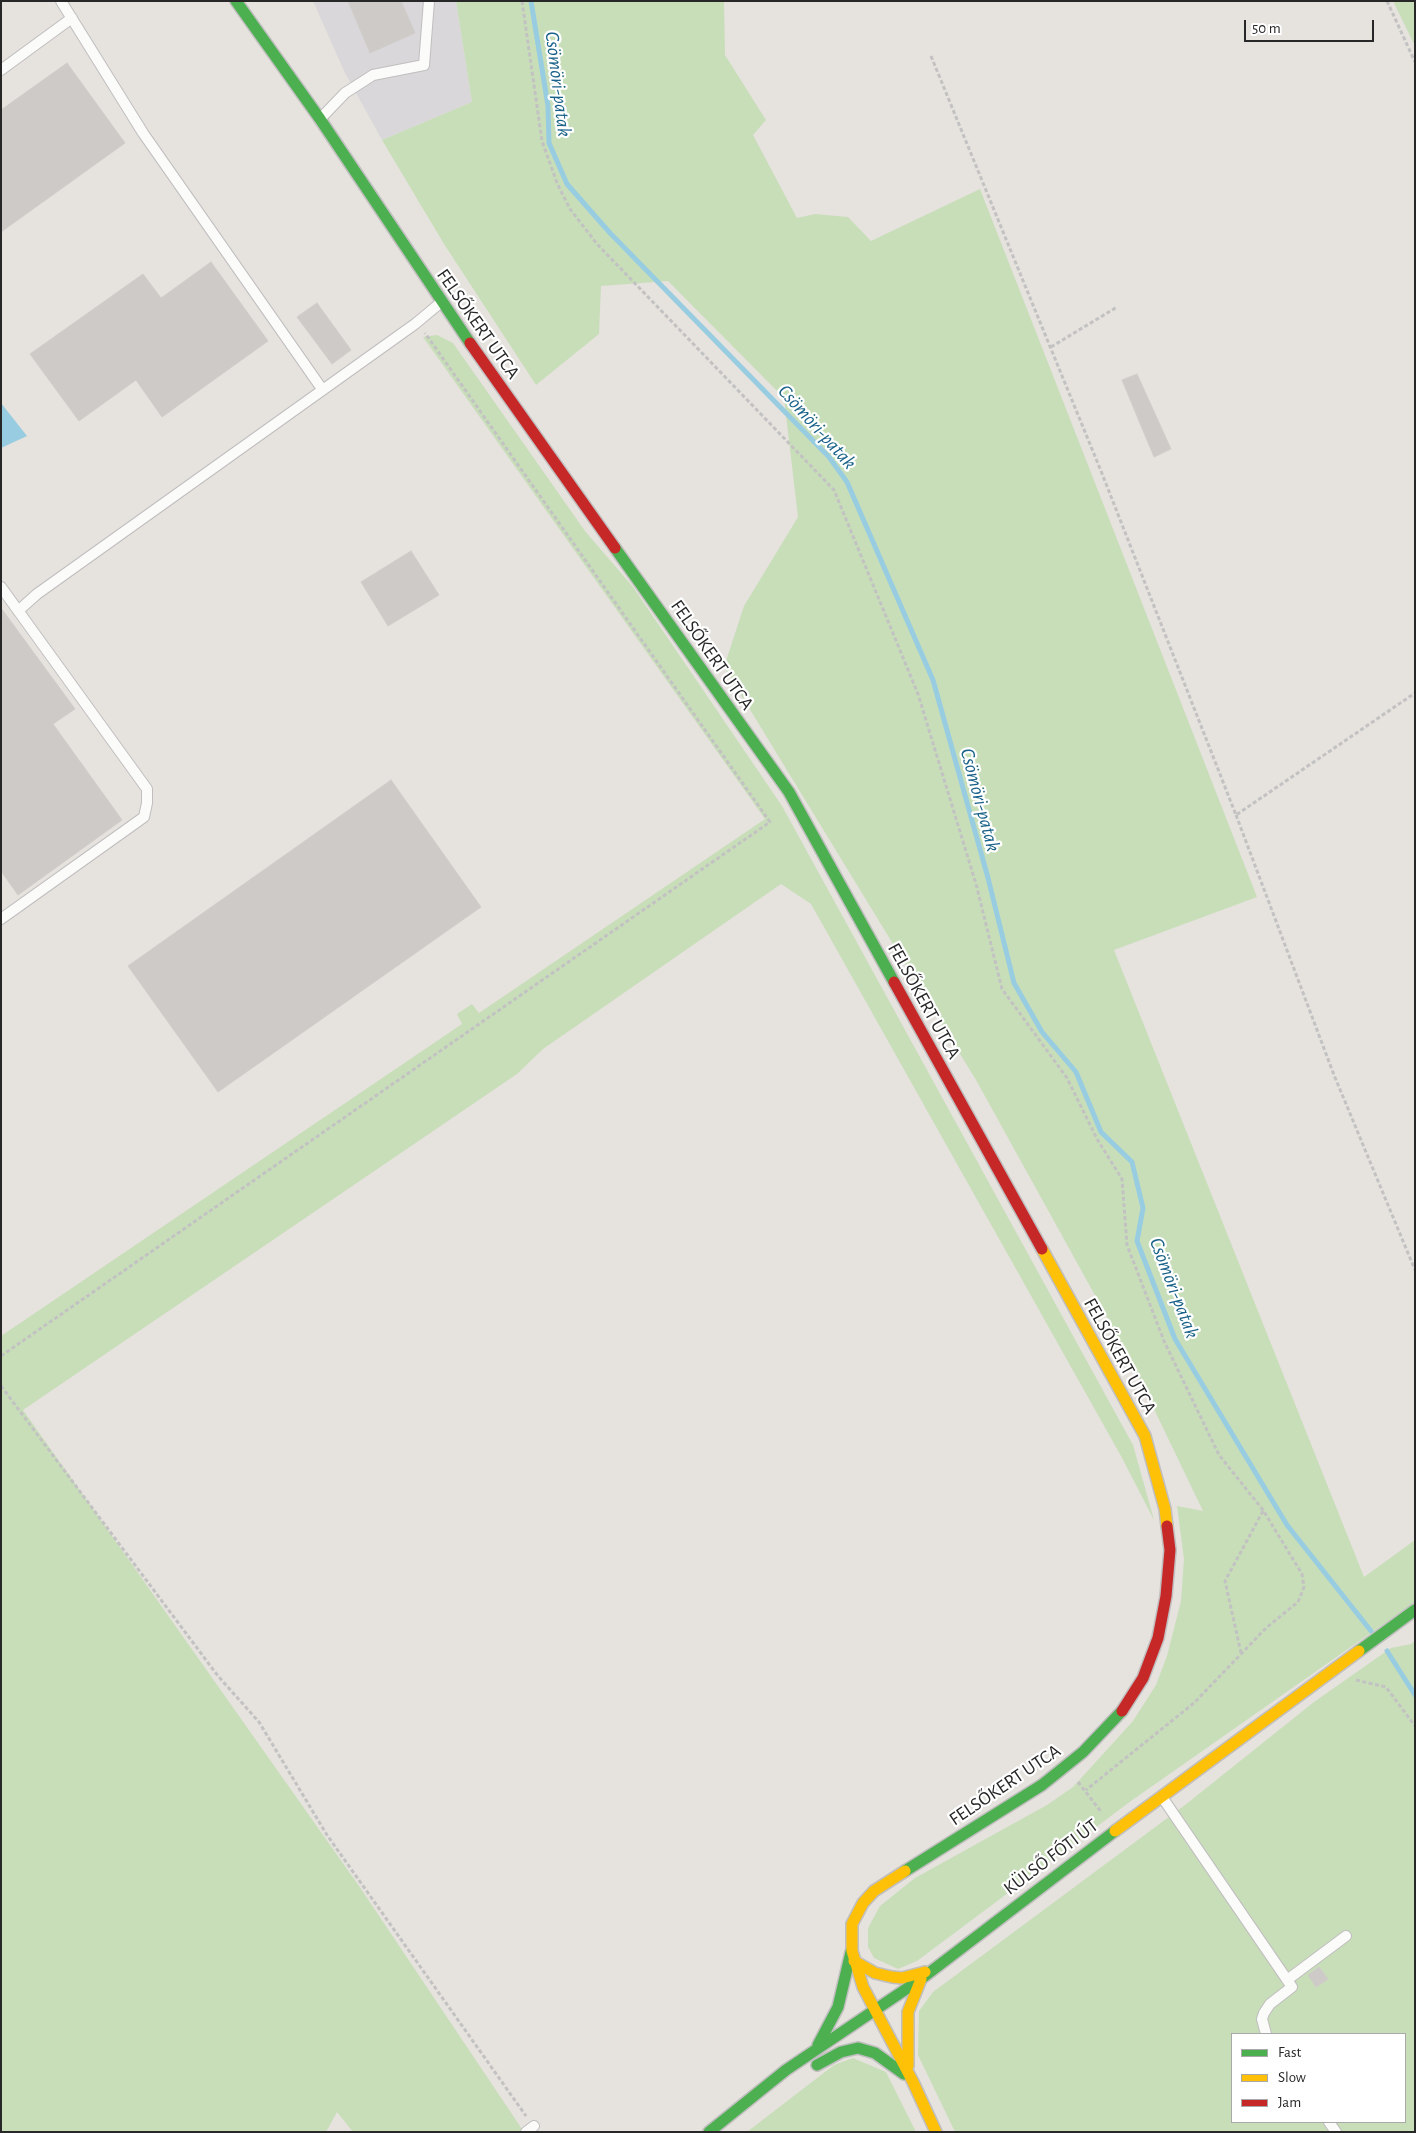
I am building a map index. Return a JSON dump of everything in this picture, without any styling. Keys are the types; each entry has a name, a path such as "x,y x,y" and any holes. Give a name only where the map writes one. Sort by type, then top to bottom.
{"street":[{"name":"FELSŐKERT UTCA","path":"236,1 320,119 441,303 789,792 1145,1436 1165,1509 1170,1550 1166,1596 1158,1638 1143,1678 1121,1712 1084,1752 1042,1785 874,1891 855,1916 851,1933 853,1956 859,1978 874,2010 911,2077 936,2132"},
{"name":"KÜLSŐ FÓTI ÚT","path":"709,2132 786,2070 921,1979 1115,1831 1415,1610"},
{"path":"818,2047 838,2006 853,1956 874,1972 892,1977 912,1976 933,1970"},
{"path":"911,2077 908,2012 921,1979"},
{"path":"786,2070 820,2064 841,2052 858,2048 867,2049 882,2056 911,2077"}],"lane":[{"path":"61,1 143,133 322,389"},
{"path":"320,119 345,93 373,75 424,65 429,1"},
{"path":"1,70 72,18"},
{"path":"18,611 37,594 441,303"},
{"path":"1,587 147,789 148,802 144,817 1,919"},
{"path":"1162,1796 1292,1987 1270,2004 1264,2014 1262,2019 1266,2033"},
{"path":"1287,1980 1346,1936"}],"path":[{"path":"522,1 542,141 557,183 570,209 597,244 834,490 918,694 976,884 1002,989 1067,1078 1097,1139 1122,1179 1127,1245 1164,1341 1219,1455 1264,1510 1302,1574 1304,1588 1298,1602 1266,1628 1194,1703 1086,1790"},
{"path":"1387,1 1415,62"},
{"path":"931,56 1051,347 1236,815 1334,1075 1415,1270"},
{"path":"1051,347 1117,307"},
{"path":"1,1356 770,822 417,322"},
{"path":"1236,815 1415,693"},
{"path":"1,1386 218,1676 259,1722 327,1835 530,2129"},
{"path":"1241,1654 1225,1581 1264,1510"},
{"path":"1349,1681 1357,1680 1386,1687 1415,1726"},
{"path":"1064,1768 1086,1790 1115,1831"}],"shaded area":[{"path":"313,1 456,1 472,102 382,140 345,73"}],"green space":[{"path":"456,1 724,1 725,55 766,120 753,135 797,218 815,214 848,217 871,241 980,189 1257,897 1114,950 1364,1577 1415,1540 1415,1602 1131,1801 917,1961 898,1969 874,1958 868,1947 868,1928 880,1906 915,1878 1047,1805 1073,1787 1133,1721 1156,1685 1167,1656 1181,1601 1184,1559 1177,1506 1203,1511 1128,1355 976,1080 724,667 744,606 798,517 784,398 668,281 601,286 599,334 536,385 444,244 382,140 472,102"},
{"path":"1393,1 1415,1 1415,46"},
{"path":"437,335 453,343 585,531 633,587 782,806 1133,1445 1154,1520 1121,1456 811,904 781,884 543,1049 517,1074 23,1410 359,1886 524,2132 353,2132 337,2112 326,2132 1,2132 1,1336 462,1024 457,1014 472,1004 479,1013 765,819 423,337"},
{"path":"1415,1641 1415,2132 955,2132 918,2055 919,2011 933,1992 1185,1805 1314,1702 1391,1648 1411,1644"},
{"path":"853,2058 886,2072 916,2132 747,2132 834,2065"}],"water":[{"path":"1,403 27,436 1,448"}],"building":[{"path":"348,1 401,1 415,33 370,53"},
{"path":"67,63 125,143 1,232 1,110"},
{"path":"211,262 268,341 162,417 136,380 79,421 30,354 143,274 161,298"},
{"path":"317,303 351,350 332,364 297,317"},
{"path":"1137,374 1171,449 1154,457 1122,380"},
{"path":"411,551 439,595 388,626 361,582"},
{"path":"1,608 75,709 53,724 122,820 18,895 1,871"},
{"path":"391,780 481,907 218,1092 128,966"},
{"path":"1319,1967 1328,1979 1316,1987 1308,1975"}],"waterway":[{"name":"Csömöri-patak","path":"531,1 548,106 549,143 567,184 610,233 829,457 847,482 933,680 988,878 1014,983 1042,1032 1076,1072 1101,1132 1132,1162 1143,1208 1137,1241 1175,1339 1287,1525 1371,1631"},
{"name":"Csömöri-patak","path":"1387,1651 1415,1695"}],"traffic: fast":[{"path":"236,1 320,119 470,343"},
{"path":"615,548 789,792 894,982"},
{"path":"1359,1651 1415,1610"},
{"path":"905,1871 1042,1785 1083,1752 1122,1711"},
{"path":"709,2132 786,2070 921,1979 1115,1831"},
{"path":"818,2045 838,2007 851,1952"},
{"path":"817,2065 841,2052 858,2048 875,2053 904,2074"}],"traffic: slow":[{"path":"1042,1249 1145,1436 1165,1509 1167,1526"},
{"path":"1115,1831 1359,1651"},
{"path":"905,1871 874,1891 863,1903 852,1924 852,1951 863,1987 913,2082 936,2132"},
{"path":"854,1961 875,1973 892,1977 902,1978 925,1972"},
{"path":"908,2066 908,2012 921,1979"}],"traffic: jam":[{"path":"470,343 615,548"},
{"path":"894,982 1042,1249"},
{"path":"1122,1711 1143,1678 1158,1638 1166,1596 1170,1550 1167,1526"}]}
